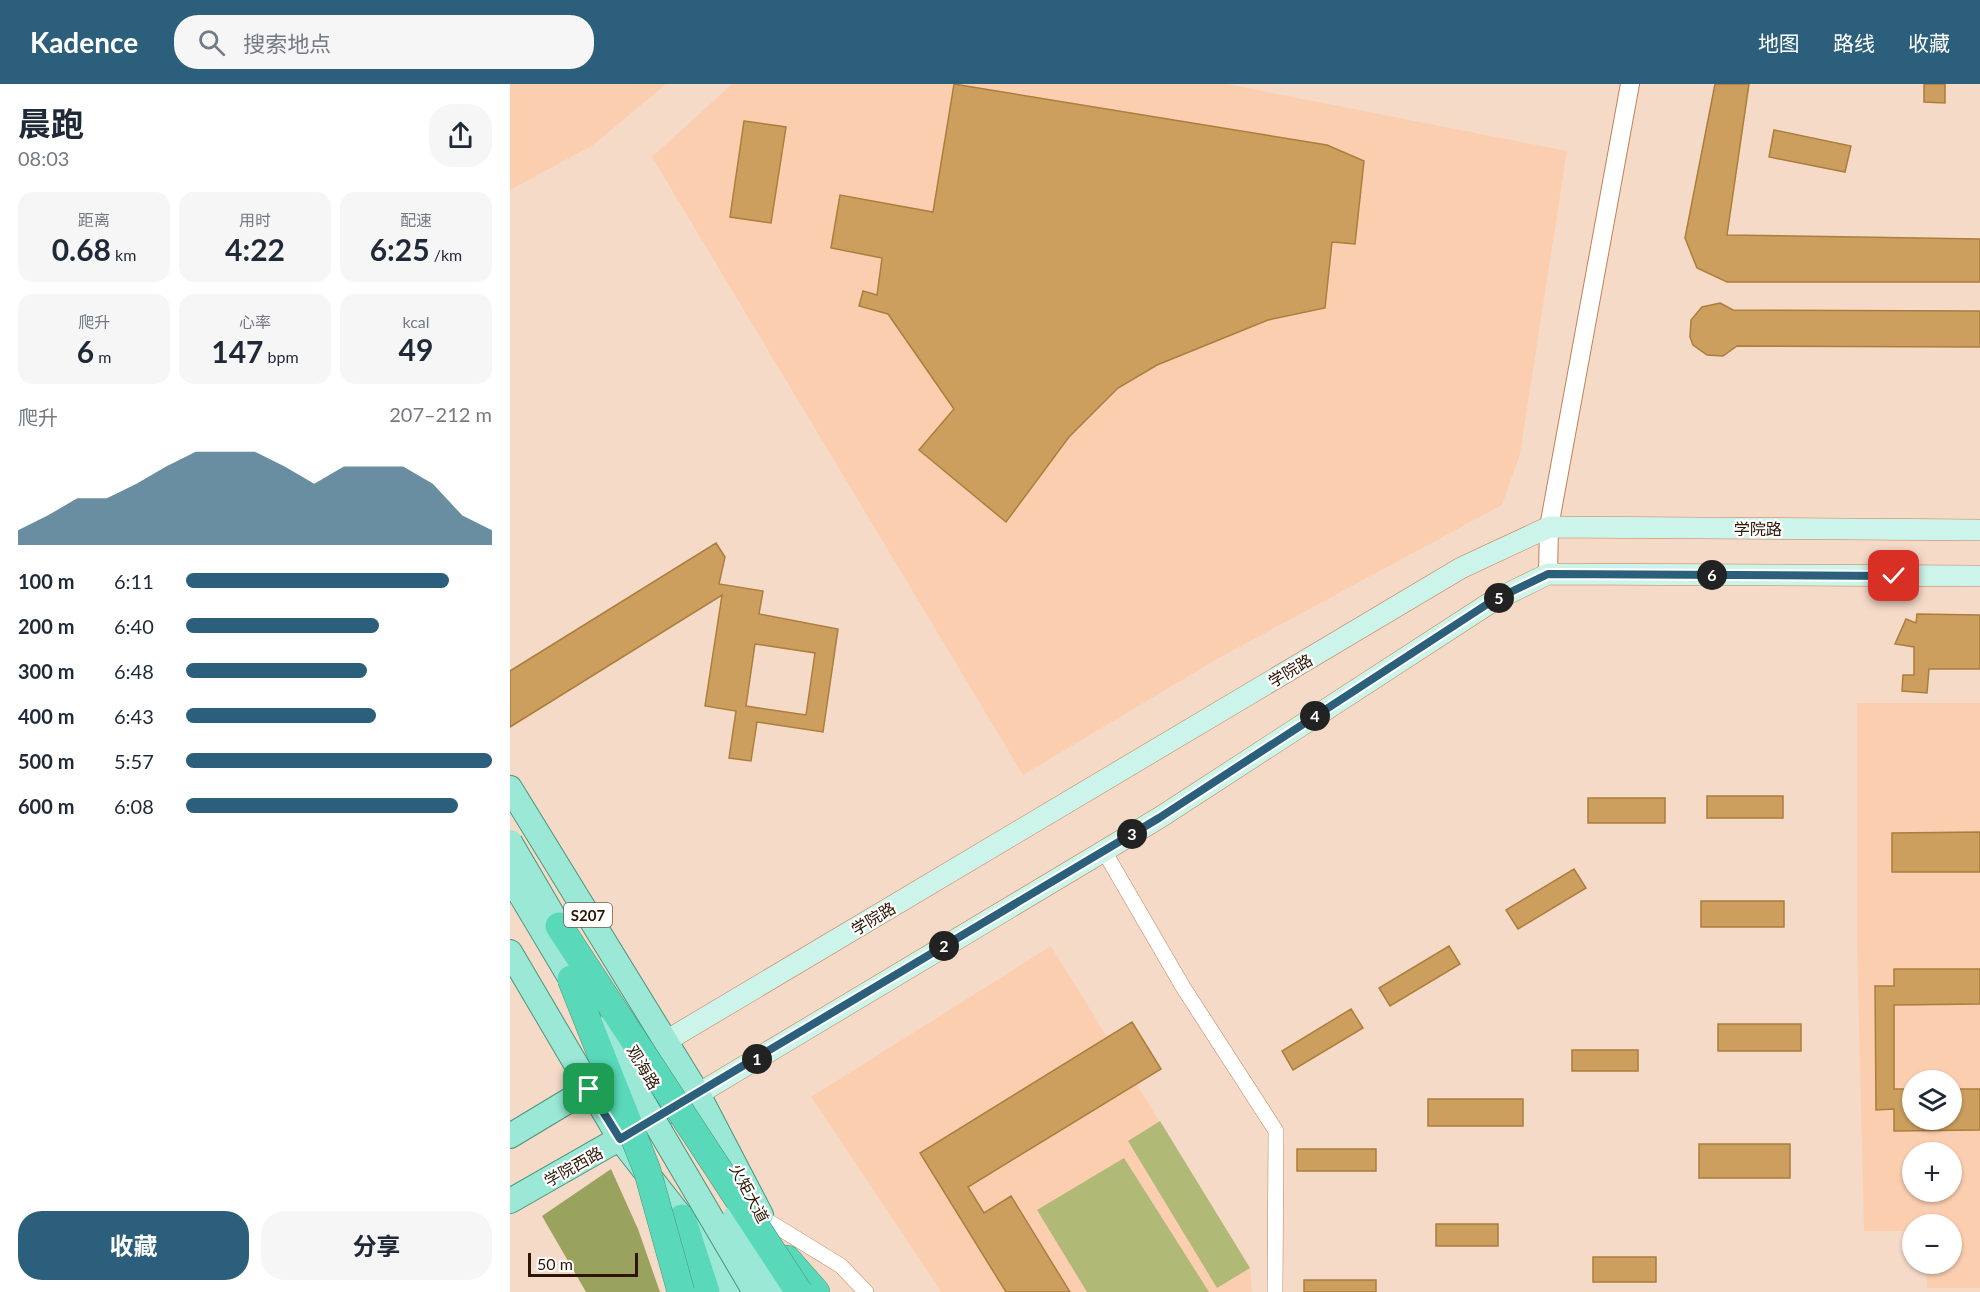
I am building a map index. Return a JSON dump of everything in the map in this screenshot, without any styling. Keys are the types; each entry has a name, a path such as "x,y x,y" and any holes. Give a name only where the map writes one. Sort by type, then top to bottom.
{"highway":[{"path":"559,926 801,1292"},
{"path":"571,979 647,1170 681,1292"},
{"path":"682,1218 706,1292"},
{"path":"784,1257 816,1292"}],"main road":[{"name":"学院路","path":"666,1041 1461,568 1549,527 1980,530"},
{"path":"698,1094 1159,818 1492,601 1548,574 1980,576"},
{"name":"观海路","path":"510,788 698,1094"},
{"name":"观海路","path":"510,842 780,1292"},
{"name":"观海路","path":"510,877 755,1292"},
{"path":"510,952 620,1139 682,1218 731,1292"},
{"path":"510,1136 666,1041"},
{"name":"学院西路","path":"510,1202 698,1094"},
{"name":"火矩大道","path":"698,1094 801,1292"}],"street":[{"path":"1548,574 1549,527 1630,84"},
{"path":"1104,851 1183,987 1276,1131 1275,1292"},
{"path":"763,1218 841,1266 866,1292"}],"shaded area":[{"path":"510,84 666,84 593,145 510,190"},
{"path":"732,84 1227,84 1567,151 1520,454 1502,505 1217,659 1023,775 652,157"},
{"path":"1857,703 1980,703 1980,1288 1927,1288 1926,1274 1962,1274 1962,1214 1902,1214 1902,1231 1864,1231 1857,944"},
{"path":"1051,946 1250,1268 1252,1292 941,1292 811,1097"}],"green space":[{"path":"1160,1121 1250,1268 1217,1288 1128,1141"},
{"path":"1124,1158 1209,1292 1087,1292 1037,1210"},
{"path":"611,1169 638,1229 660,1292 586,1292 542,1216"}],"building":[{"path":"954,84 1327,145 1364,161 1355,244 1332,242 1325,308 1268,320 1157,365 1118,388 1069,437 1006,522 919,450 954,409 888,314 859,306 863,291 877,295 882,258 831,248 840,195 933,212"},
{"path":"1715,84 1749,84 1727,235 1980,239 1980,282 1727,282 1697,268 1685,238"},
{"path":"1924,84 1945,84 1945,103 1924,102"},
{"path":"744,121 786,127 771,223 730,217"},
{"path":"1774,130 1851,146 1845,172 1769,157"},
{"path":"1720,303 1733,310 1980,311 1980,347 1737,346 1723,356 1707,355 1693,345 1690,337 1691,320 1702,307"},
{"path":"716,543 725,557 719,584 763,591 759,614 838,629 823,732 757,722 751,761 729,758 736,711 705,706 722,595 510,727 510,671","holes":["755,644 815,653 806,715 746,706"]},
{"path":"1917,614 1980,615 1980,669 1929,669 1927,693 1902,691 1903,675 1914,675 1914,647 1895,644 1906,619 1916,623"},
{"path":"1707,796 1783,796 1783,818 1707,818"},
{"path":"1588,798 1665,798 1665,823 1588,823"},
{"path":"1980,832 1980,872 1892,872 1892,833"},
{"path":"1574,869 1586,888 1518,929 1506,910"},
{"path":"1701,901 1784,901 1784,927 1701,927"},
{"path":"1449,946 1460,964 1390,1006 1379,988"},
{"path":"1894,969 1980,969 1980,1004 1894,1005 1894,1089 1902,1089 1902,1130 1962,1130 1962,1089 1980,1089 1980,1130 1894,1131 1894,1109 1876,1110 1875,986 1894,986"},
{"path":"1351,1009 1363,1028 1293,1070 1282,1051"},
{"path":"1132,1022 1161,1069 968,1187 984,1213 1011,1196 1070,1292 1006,1292 920,1153"},
{"path":"1718,1024 1801,1024 1801,1051 1718,1051"},
{"path":"1572,1050 1638,1050 1638,1071 1572,1071"},
{"path":"1428,1099 1523,1099 1523,1126 1428,1126"},
{"path":"1699,1144 1790,1144 1790,1178 1699,1178"},
{"path":"1297,1149 1376,1149 1376,1171 1297,1171"},
{"path":"1436,1224 1498,1224 1498,1246 1436,1246"},
{"path":"1593,1257 1656,1257 1656,1282 1593,1282"},
{"path":"1304,1280 1376,1280 1376,1292 1304,1292"}],"route":[{"path":"589,1089 620,1139 1159,818 1492,601 1548,574 1894,576"}]}
